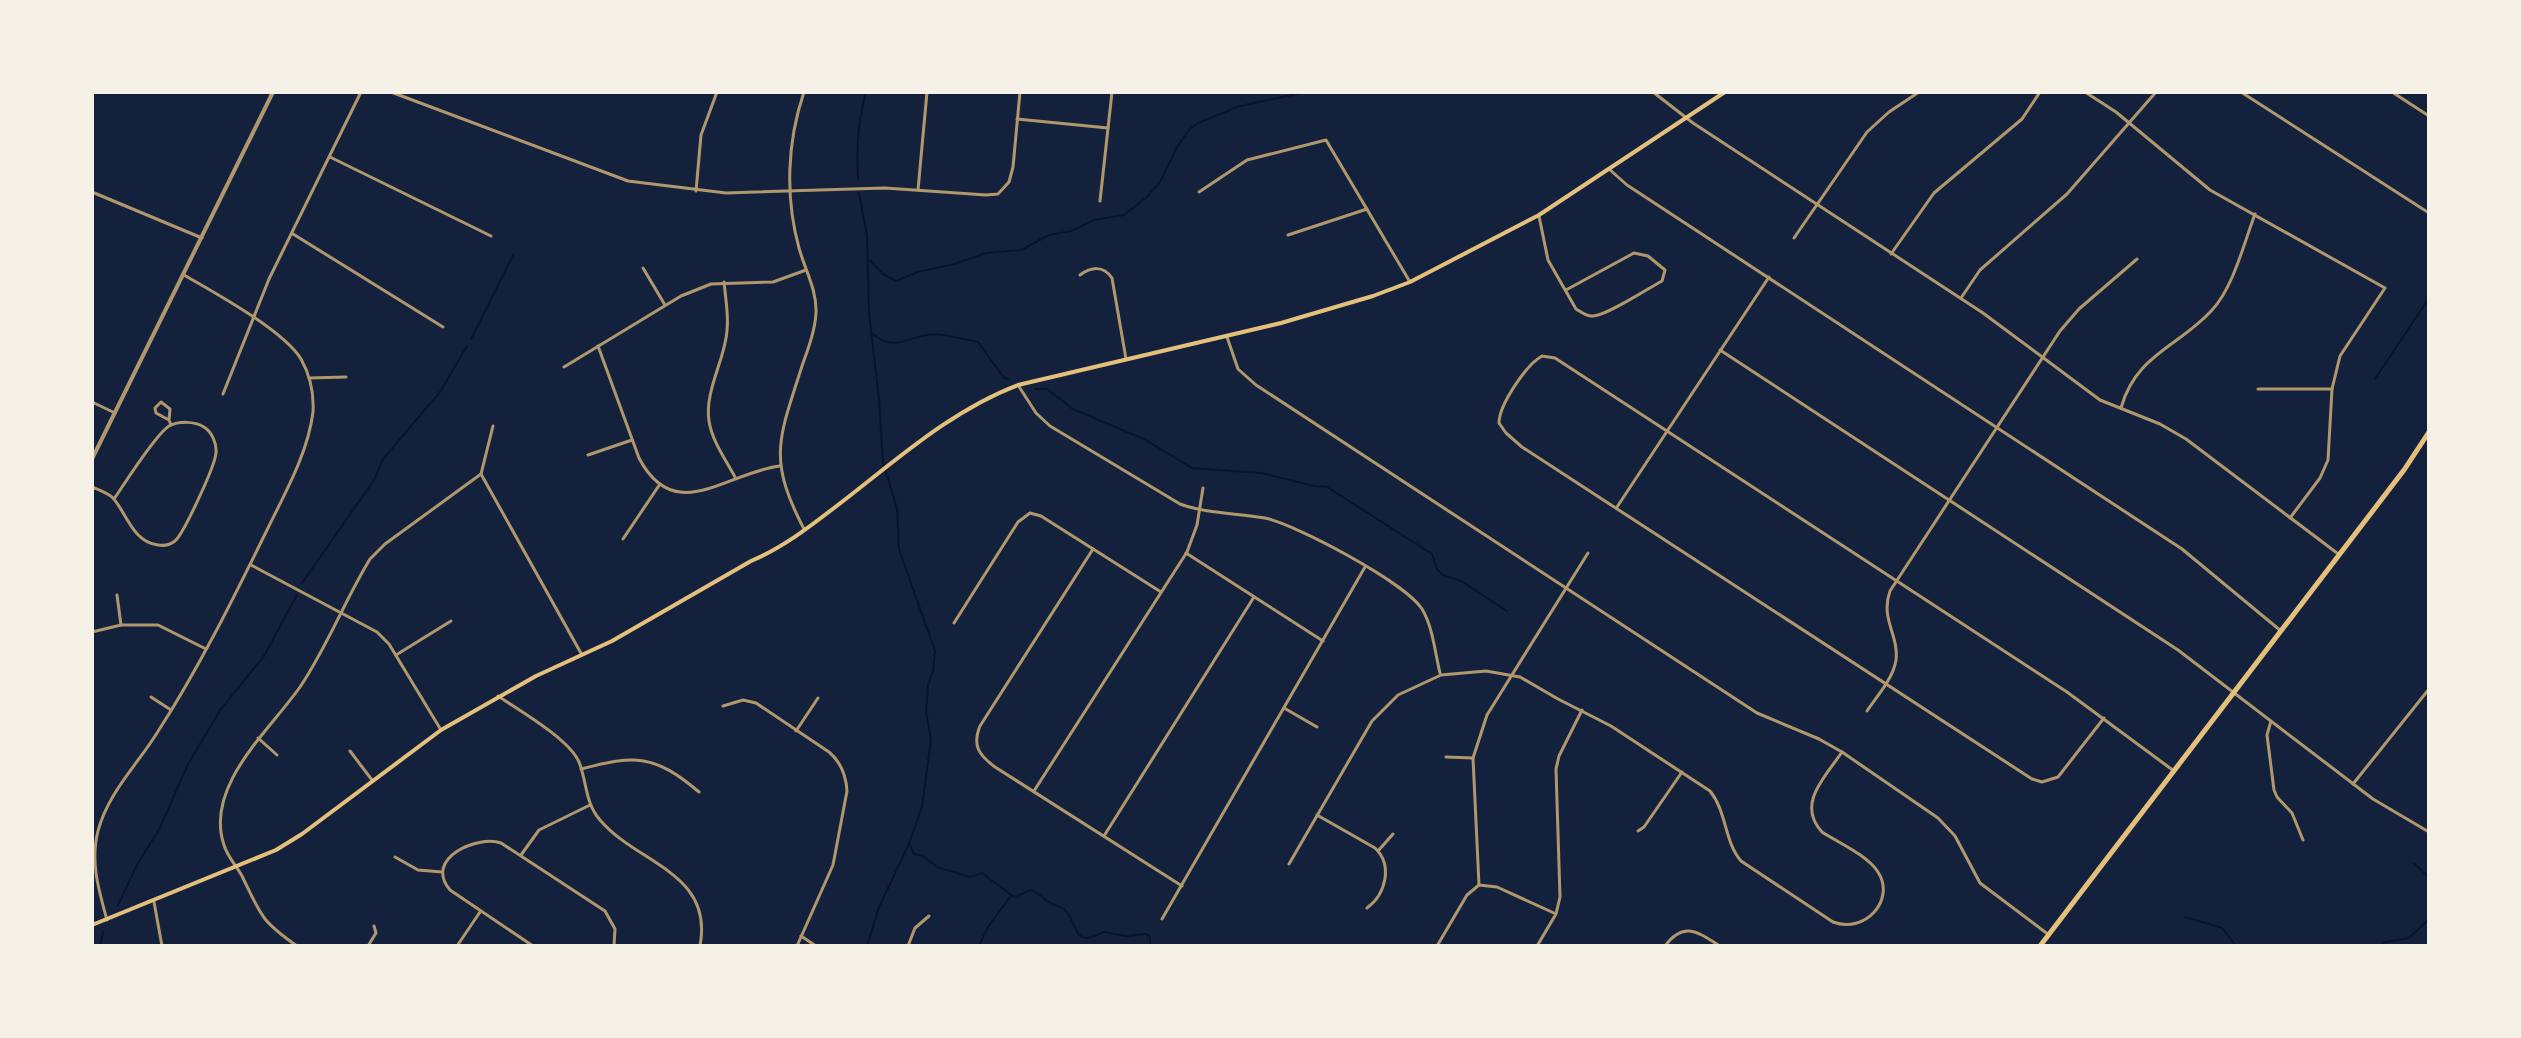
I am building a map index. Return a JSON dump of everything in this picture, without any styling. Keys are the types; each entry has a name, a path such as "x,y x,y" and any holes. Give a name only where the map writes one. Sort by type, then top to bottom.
{"main road":[{"path":"92,925 276,850 441,730 498,696 612,641 751,561 769,554 970,408 1018,385 1227,337 1373,296 1410,282 1539,215 1725,92"},
{"path":"2040,946 2404,470 2429,432"}],"street":[{"path":"92,459 273,92"},
{"path":"223,394 269,279 361,92"},
{"path":"391,92 612,177 696,191 753,194 833,188 986,195 1004,190 1013,167 1020,92"},
{"path":"696,191 701,135 717,92"},
{"path":"804,92 791,140 790,191 797,237 815,303 814,323 783,429 780,466 786,493 804,531"},
{"path":"918,190 927,92"},
{"path":"1100,201 1112,92"},
{"path":"1653,92 2044,356 2089,393 2160,424 2186,439 2339,554"},
{"path":"1794,238 1867,132 1889,112 1919,92"},
{"path":"1891,254 1934,193 2022,119 2040,92"},
{"path":"2085,92 2130,124 2207,188 2385,288 2349,340 2334,373 2326,467 2290,518"},
{"path":"1960,299 1980,270 2067,194 2156,92"},
{"path":"2241,92 2429,213"},
{"path":"2392,92 2429,116"},
{"path":"1017,119 1108,128"},
{"path":"1199,192 1247,160 1326,140 1410,282"},
{"path":"330,157 491,236"},
{"path":"1609,169 1627,185 2200,562 2281,631"},
{"path":"92,192 202,238"},
{"path":"1288,235 1367,209"},
{"path":"2121,408 2132,383 2149,360 2203,319 2220,300 2255,214"},
{"path":"1539,215 1544,252 1576,309 1595,316 1662,281 1665,270 1648,256 1634,253 1566,290"},
{"path":"292,234 443,327"},
{"path":"1867,711 1885,685 1896,659 1885,614 1886,602 1897,581 2060,331 2079,309 2137,259"},
{"path":"643,268 665,305"},
{"path":"1080,275 1098,268 1108,272 1112,278 1126,360"},
{"path":"564,367 681,296 711,284 773,282 806,270"},
{"path":"107,920 93,860 98,830 108,805 171,710 206,649 250,564 287,488 308,435 313,400 309,378 292,347 183,274"},
{"path":"1617,507 1769,277"},
{"path":"724,282 726,339 710,398 709,422 735,478"},
{"path":"1227,337 1238,369 1256,385 1757,713 1842,752 1944,823 1955,836 1980,883 2049,935"},
{"path":"598,346 644,467 660,484 668,489 693,493 712,489 759,468 780,466"},
{"path":"1720,350 2178,650 2353,784 2429,832"},
{"path":"2104,718 2062,773 2050,781 2038,782 1522,447 1499,423 1503,405 1531,364 1542,356 1551,356 1566,364 2104,718 2174,771"},
{"path":"309,378 346,377"},
{"path":"1018,385 1036,413 1050,426 1163,495 1199,510 1282,523 1307,534 1400,588 1419,605 1430,629 1441,675"},
{"path":"2258,389 2332,389"},
{"path":"92,402 115,413"},
{"path":"92,487 114,499 135,532 145,540 165,546 177,539 210,472 216,447 212,435 202,425 170,423 156,413 155,408 161,402 170,409 170,423 114,499"},
{"path":"297,946 263,919 231,862 221,836 222,814 233,778 258,738 300,687 366,566 378,550 481,474 493,426"},
{"path":"588,455 632,440"},
{"path":"481,474 582,655"},
{"path":"623,539 660,484"},
{"path":"1034,791 1186,553 1195,532 1203,488"},
{"path":"954,623 1018,522 1026,515 1036,513 1161,592"},
{"path":"1093,549 981,724 976,746 982,757 1182,886"},
{"path":"1186,553 1323,641"},
{"path":"1479,885 1473,758 1484,720 1588,553"},
{"path":"250,564 377,632 396,655 441,730"},
{"path":"1162,919 1365,567"},
{"path":"117,595 121,625"},
{"path":"1104,836 1254,597"},
{"path":"396,655 451,621"},
{"path":"92,632 121,625 158,625 206,649"},
{"path":"1289,864 1359,740 1386,705 1411,687 1441,675 1486,671 1511,674 1582,710 1710,791 1721,808 1731,846 1741,861 1833,922 1850,926 1866,920 1878,905 1882,896 1882,880 1871,865 1816,826 1810,811 1810,802 1842,752"},
{"path":"2353,784 2429,689"},
{"path":"498,696 569,748 581,769 590,805 599,820 690,890 701,919 700,946"},
{"path":"151,697 171,710"},
{"path":"796,731 818,698"},
{"path":"723,706 738,700 751,701 835,757 844,772 847,791 833,865 797,946"},
{"path":"1284,708 1317,727"},
{"path":"1537,946 1556,914 1560,897 1556,769 1559,756 1582,710"},
{"path":"2271,721 2267,737 2274,790 2292,813 2303,840"},
{"path":"258,738 277,755"},
{"path":"350,751 372,780"},
{"path":"1446,757 1473,758"},
{"path":"581,769 620,759 638,759 656,764 699,792"},
{"path":"1638,831 1644,827 1682,772"},
{"path":"520,856 539,830 590,805"},
{"path":"1317,815 1378,851 1385,866 1384,883 1377,900 1367,908"},
{"path":"1378,851 1393,834"},
{"path":"533,946 450,890 442,878 442,872 444,862 451,855 485,841 501,843 605,911 615,929 614,946"},
{"path":"395,857 414,869 442,872"},
{"path":"1437,946 1467,895 1479,885 1497,887 1556,914"},
{"path":"154,902 162,946"},
{"path":"457,946 480,912"},
{"path":"908,946 915,928 929,916"},
{"path":"368,946 376,933 374,926"},
{"path":"1665,946 1673,936 1689,931 1699,933 1720,946"},
{"path":"801,936 816,946"}],"waterway":[{"path":"858,179 858,135 866,92"},
{"path":"870,260 883,274 896,281 986,253 1021,250 1049,235 1071,231 1094,220 1124,215 1160,182 1177,147 1198,123 1240,106 1306,92"},
{"path":"859,193 867,236 869,313 883,463 897,508 899,549 935,651 928,685 926,711 931,740 922,807 908,846 879,907 867,946"},
{"path":"471,339 513,255"},
{"path":"2375,379 2429,298"},
{"path":"873,334 894,343 934,335 978,342 1004,378 1008,379"},
{"path":"302,583 374,480 383,459 440,392 467,346"},
{"path":"1035,389 1047,389 1073,409 1144,439 1192,468 1261,473 1327,487 1432,554 1437,569 1443,575 1461,581 1507,611"},
{"path":"118,905 138,863 160,828 188,764 221,709 264,656 297,595"},
{"path":"910,845 914,854 923,856 937,867 970,877 982,873 1014,897 1034,891 1064,909 1081,936 1093,937 1104,932 1126,936 1146,934 1150,937 1150,946"},
{"path":"2414,863 2429,877"},
{"path":"979,946 988,927 1010,897"},
{"path":"2185,917 2222,928 2236,946"},
{"path":"2382,946 2385,942 2409,938 2429,919"},
{"path":"100,946 103,932"}]}
